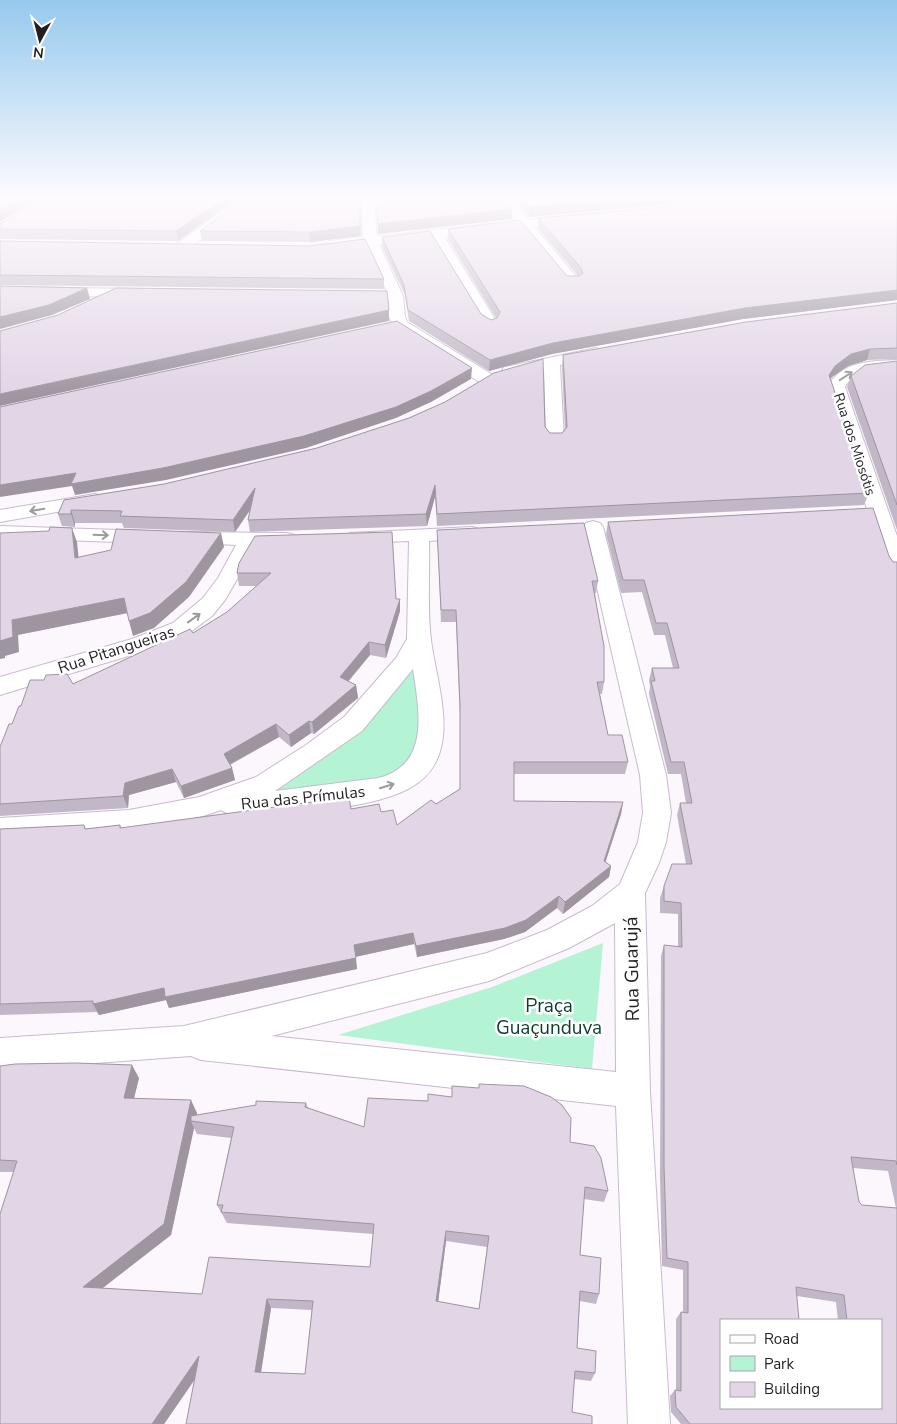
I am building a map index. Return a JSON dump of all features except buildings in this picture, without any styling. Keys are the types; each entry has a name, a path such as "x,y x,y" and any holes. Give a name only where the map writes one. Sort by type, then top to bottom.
{"street":[{"path":"381,264 396,296 395,312 401,325 487,379"},
{"path":"454,264 490,324"},
{"path":"558,264 573,282"},
{"path":"0,291 153,294"},
{"path":"88,309 114,293"},
{"path":"341,295 396,296"},
{"path":"382,329 401,325"},
{"path":"468,390 487,379 552,361 610,350"},
{"path":"552,361 555,440"},
{"name":"Rua dos Miosótis","path":"897,365 851,372 842,376 836,387 868,512 897,567"},
{"path":"0,516 110,497"},
{"name":"Rua Guarujá","path":"593,527 653,775 655,795 656,813 652,842 645,863 630,893 633,1091 649,1424"},
{"path":"0,532 249,540 306,539"},
{"path":"334,538 487,532"},
{"name":"Rua das Prímulas","path":"0,829 129,821 200,807 311,799 364,792 398,782 410,774 420,766 424,759 430,735 429,688 419,639 419,535"},
{"name":"Rua Pitangueiras","path":"0,686 141,644 181,627 202,613 213,601 229,580 249,540"},
{"name":"Rua das Prímulas","path":"200,807 265,784 353,724 404,664 419,639"},
{"path":"184,1042 489,967 558,939 603,915 630,893"},
{"path":"0,1054 184,1042 633,1091"}],"green space":[{"path":"412,671 421,674 419,751 392,778 272,794 276,785 346,738 386,703"},
{"name":"Praça Guaçunduva","path":"603,943 592,1069 338,1035 492,987"}]}
